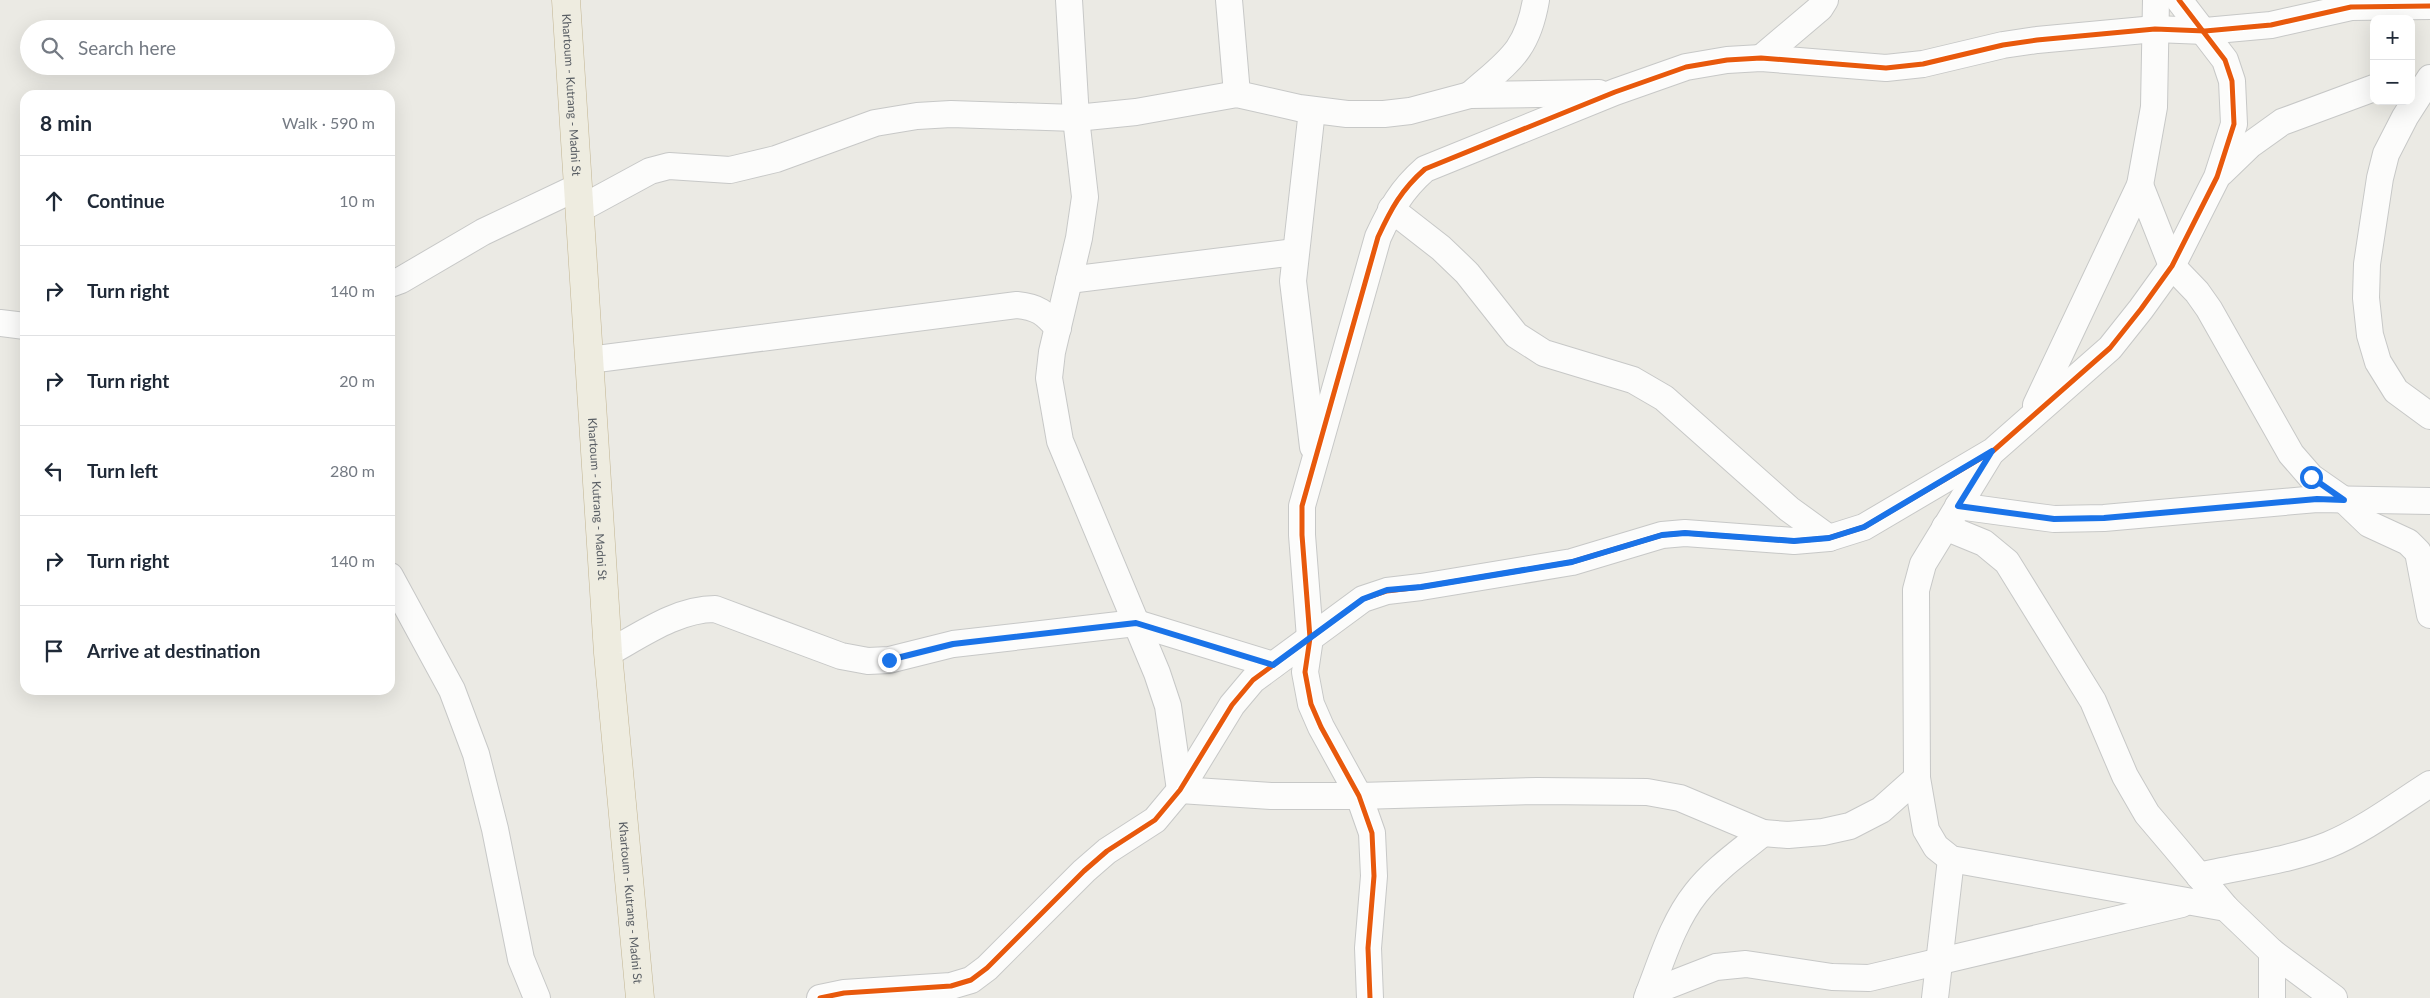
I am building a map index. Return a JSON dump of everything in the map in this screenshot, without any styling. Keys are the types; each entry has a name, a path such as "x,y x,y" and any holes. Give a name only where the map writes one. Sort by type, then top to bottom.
{"highway":[{"name":"Khartoum - Kutrang - Madni St","path":"566,0 608,653 640,998"}],"street":[{"path":"1069,0 1076,118 1085,197 1079,238 1052,352 1049,378 1060,442 1136,623 1168,706 1180,790"},
{"path":"1229,0 1237,94"},
{"path":"1470,95 1512,58 1524,43 1533,18 1536,0"},
{"path":"1761,58 1820,8 1825,0"},
{"path":"2032,414 2140,184 2154,107 2156,0"},
{"path":"820,998 844,993 950,986 971,980 987,968 1099,858 1155,820 1180,790 1232,705 1253,680 1363,599 1387,590 1421,587 1572,562 1662,535 1685,533 1794,541 1829,538 1864,527 1992,451 2032,414 2110,348 2141,310 2172,266 2217,177 2234,124 2232,81 2225,60 2179,0"},
{"path":"1370,998 1368,948 1374,876 1372,833 1359,796 1321,727 1311,704 1305,672 1310,638 1302,535 1302,506 1314,457 1378,237 1390,209 1406,186 1425,169 1615,92 1686,67 1727,60 1761,58 1886,68 1923,64 2003,45 2037,40 2155,29 2205,32 2271,25 2318,13 2374,3 2430,6"},
{"path":"2415,73 2430,67"},
{"path":"2430,78 2405,117 2386,154 2380,178 2367,264 2366,298 2370,334 2378,362 2396,391 2430,416"},
{"path":"2217,177 2230,162 2282,122 2370,89"},
{"path":"395,282 483,232 650,171 670,166 730,170 776,159 875,124 950,114 1076,118 1136,112 1237,94 1312,110 1347,114 1384,114 1410,111 1470,95 1615,92"},
{"path":"1312,110 1293,281 1296,319 1314,457"},
{"path":"2140,184 2172,266 2197,292 2209,309 2291,454 2311,477 2344,500 2369,524 2408,542 2418,552 2430,615"},
{"path":"1390,209 1441,248 1467,273 1516,335 1544,353 1634,380 1664,398 1790,509 1829,538"},
{"path":"1069,280 1295,252"},
{"path":"589,360 1018,305 1032,306 1043,312 1058,328"},
{"path":"0,323 20,325"},
{"path":"1992,451 1922,564 1916,590 1917,778 1926,830 1936,847 1950,859 2226,908"},
{"path":"1951,516 2054,519 2104,518 2317,499 2430,501"},
{"path":"1951,516 2007,562 2093,700 2125,776 2147,814 2226,908 2272,952 2334,998"},
{"path":"395,585 452,690 476,754 495,828 521,959 537,998"},
{"path":"608,653 679,616 699,609 715,609 841,656 868,661 889,660 962,642 1136,623 1273,665"},
{"path":"1180,790 1271,796 1359,796 1537,791 1647,792 1680,798 1763,833 1788,835 1822,832 1850,826 1882,810 1917,778"},
{"path":"2198,876 2306,852 2330,844 2359,829 2430,784"},
{"path":"1648,996 1678,921 1695,893 1716,871 1763,833"},
{"path":"1935,998 1950,859"},
{"path":"1648,996 1716,967 1746,964 1832,977 1869,978 2192,902"},
{"path":"2272,952 2272,998"}],"cycle path":[{"path":"820,998 844,993 951,986 971,980 987,968 1084,871 1107,851 1155,820 1180,790 1232,705 1253,680 1363,599 1387,591 1572,562 1662,535 1685,533 1794,541 1829,538 1864,527 1993,451 2110,348 2172,266 2217,177 2234,124 2232,81 2225,60 2179,0"},
{"path":"1370,998 1368,948 1374,876 1372,833 1359,796 1321,727 1311,704 1305,672 1310,638 1302,535 1302,506 1378,237 1397,200 1425,169 1615,92 1686,67 1727,60 1761,58 1886,68 1923,64 2003,45 2037,40 2155,29 2205,31 2271,25 2351,7 2430,6"}],"route":[{"path":"889,660 953,644 991,638 1037,635 1136,623 1273,665 1363,599 1387,590 1421,587 1572,562 1662,535 1685,533 1794,541 1829,538 1864,527 1992,451 1958,506 2054,519 2104,518 2317,499 2344,500 2311,477"}]}
